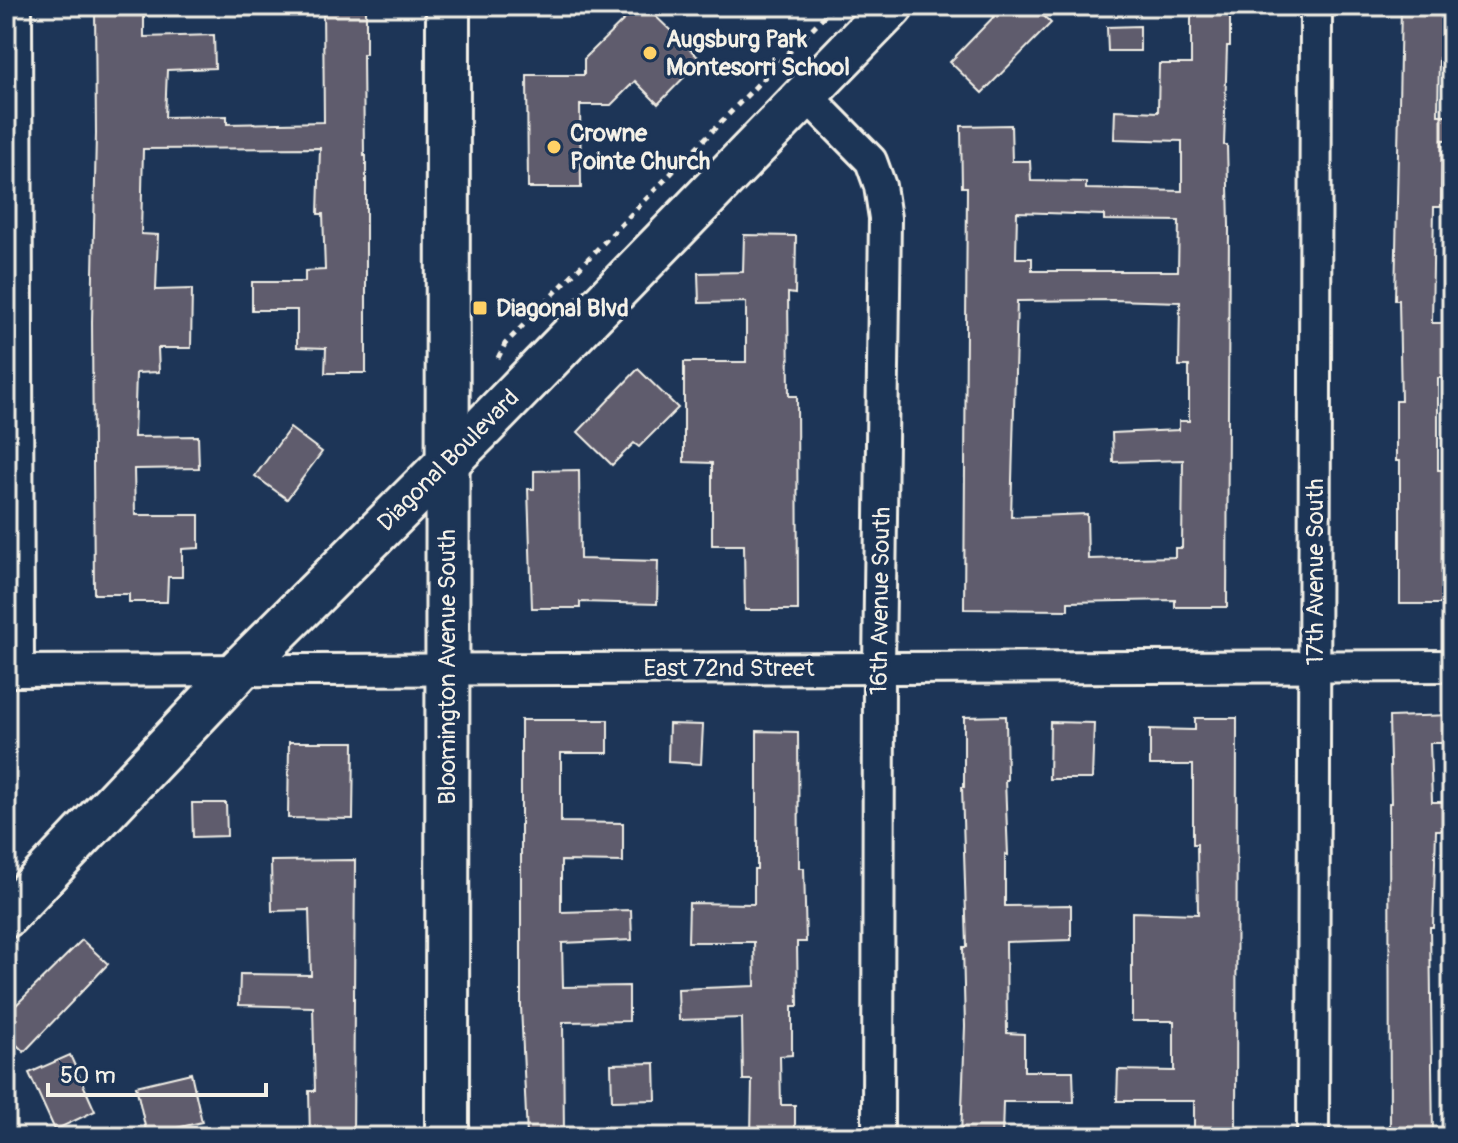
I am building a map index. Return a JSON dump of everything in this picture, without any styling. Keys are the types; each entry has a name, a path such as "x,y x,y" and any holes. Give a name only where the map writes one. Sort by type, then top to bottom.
{"street":[{"path":"12,671 16,6"},
{"name":"Bloomington Avenue South","path":"447,1137 448,6"},
{"name":"Diagonal Boulevard","path":"6,916 240,669 448,461 892,6"},
{"name":"17th Avenue South","path":"1313,1137 1316,6"},
{"name":"16th Avenue South","path":"806,95 871,161 880,186 885,218 879,667 878,1137"},
{"name":"East 72nd Street","path":"12,671 1452,666"}],"path":[{"path":"492,368 505,344 834,6"}],"building":[{"path":"95,6 144,6 144,37 214,35 215,68 167,70 165,117 227,116 227,124 324,122 323,6 366,6 366,54 363,54 366,373 325,373 326,348 297,347 297,310 252,310 252,282 305,282 305,271 325,270 323,214 318,214 320,148 143,149 141,234 158,235 156,290 192,289 191,348 158,348 159,372 136,373 134,437 198,436 199,468 134,469 135,515 199,515 199,548 182,549 182,577 168,577 167,602 129,602 129,594 94,594 92,322"},
{"path":"638,6 645,6 701,60 658,104 635,81 611,105 580,105 581,188 528,188 527,75 584,75 584,59"},
{"path":"1004,6 1033,6 1051,23 982,93 950,62"},
{"path":"1191,6 1230,6 1224,145 1227,145 1229,225 1227,607 1175,607 1175,600 1068,602 1068,610 964,609 967,187 962,187 961,126 1011,125 1012,161 1030,161 1031,181 1086,182 1086,189 1182,191 1182,141 1114,139 1115,110 1158,112 1159,64 1191,64","holes":["1017,212 1104,215 1104,220 1179,221 1178,271 1032,271 1032,258 1016,258","1017,301 1180,302 1179,366 1189,366 1189,421 1179,421 1179,430 1112,433 1113,462 1183,460 1182,548 1175,548 1175,557 1088,559 1087,514 1011,517"]},
{"path":"1401,6 1452,6 1452,59 1439,58 1438,115 1452,115 1452,140 1442,140 1441,207 1434,207 1432,323 1446,323 1447,378 1438,378 1438,470 1452,470 1452,509 1446,509 1445,579 1452,579 1452,604 1400,604 1400,461 1396,461 1396,401 1401,401 1399,300 1395,300"},
{"path":"1140,26 1140,51 1108,51 1107,27"},
{"path":"744,235 796,236 795,294 788,293 789,396 797,396 798,610 745,610 744,545 712,545 712,463 684,462 684,362 746,362 746,302 699,303 698,273 743,272"},
{"path":"638,369 678,408 639,447 634,443 612,465 578,432"},
{"path":"290,428 322,452 287,499 255,476"},
{"path":"579,470 580,559 658,561 657,604 580,602 580,608 532,608 528,489 534,489 534,471"},
{"path":"1452,715 1452,743 1430,743 1432,802 1452,802 1452,830 1436,830 1433,927 1430,927 1433,1137 1390,1137 1389,717"},
{"path":"1006,716 1008,855 1005,854 1005,906 1071,905 1071,940 1006,942 1007,1033 1024,1034 1024,1071 1073,1071 1074,1102 1003,1102 1002,1137 961,1137 965,1026 963,947 967,947 962,787 964,717"},
{"path":"1195,718 1237,718 1236,1137 1194,1137 1194,1101 1117,1101 1118,1070 1174,1071 1174,1021 1132,1021 1132,912 1198,914 1197,844 1193,844 1193,765 1150,765 1150,729 1195,730"},
{"path":"521,720 608,720 608,753 561,753 561,822 623,823 623,862 561,861 561,912 631,910 632,940 562,943 563,987 629,986 629,1021 563,1022 564,1137 527,1137 521,1006"},
{"path":"1050,722 1094,723 1092,779 1049,779"},
{"path":"669,724 703,725 701,764 668,762"},
{"path":"757,731 798,732 799,868 804,868 806,942 797,942 798,1006 792,1006 792,1055 780,1056 781,1105 795,1105 795,1137 751,1137 752,1080 743,1080 742,1018 679,1020 678,989 755,986 754,942 688,942 689,903 754,904"},
{"path":"289,742 354,742 353,819 288,818"},
{"path":"192,803 226,803 227,836 193,837"},
{"path":"355,860 353,1137 310,1137 309,1091 315,1091 313,1007 239,1005 240,974 311,975 309,910 272,911 271,861"},
{"path":"82,940 108,964 24,1052 6,1034 6,1015"},
{"path":"70,1055 95,1111 55,1130 29,1073"},
{"path":"655,1063 656,1100 612,1101 611,1064"},
{"path":"191,1073 202,1122 147,1135 136,1086"}],"place":[{"name":"Augsburg Park Montesorri School","path":"650,53"},
{"name":"Crowne Pointe Church","path":"554,147"},
{"name":"Diagonal Blvd","path":"480,308"}]}
